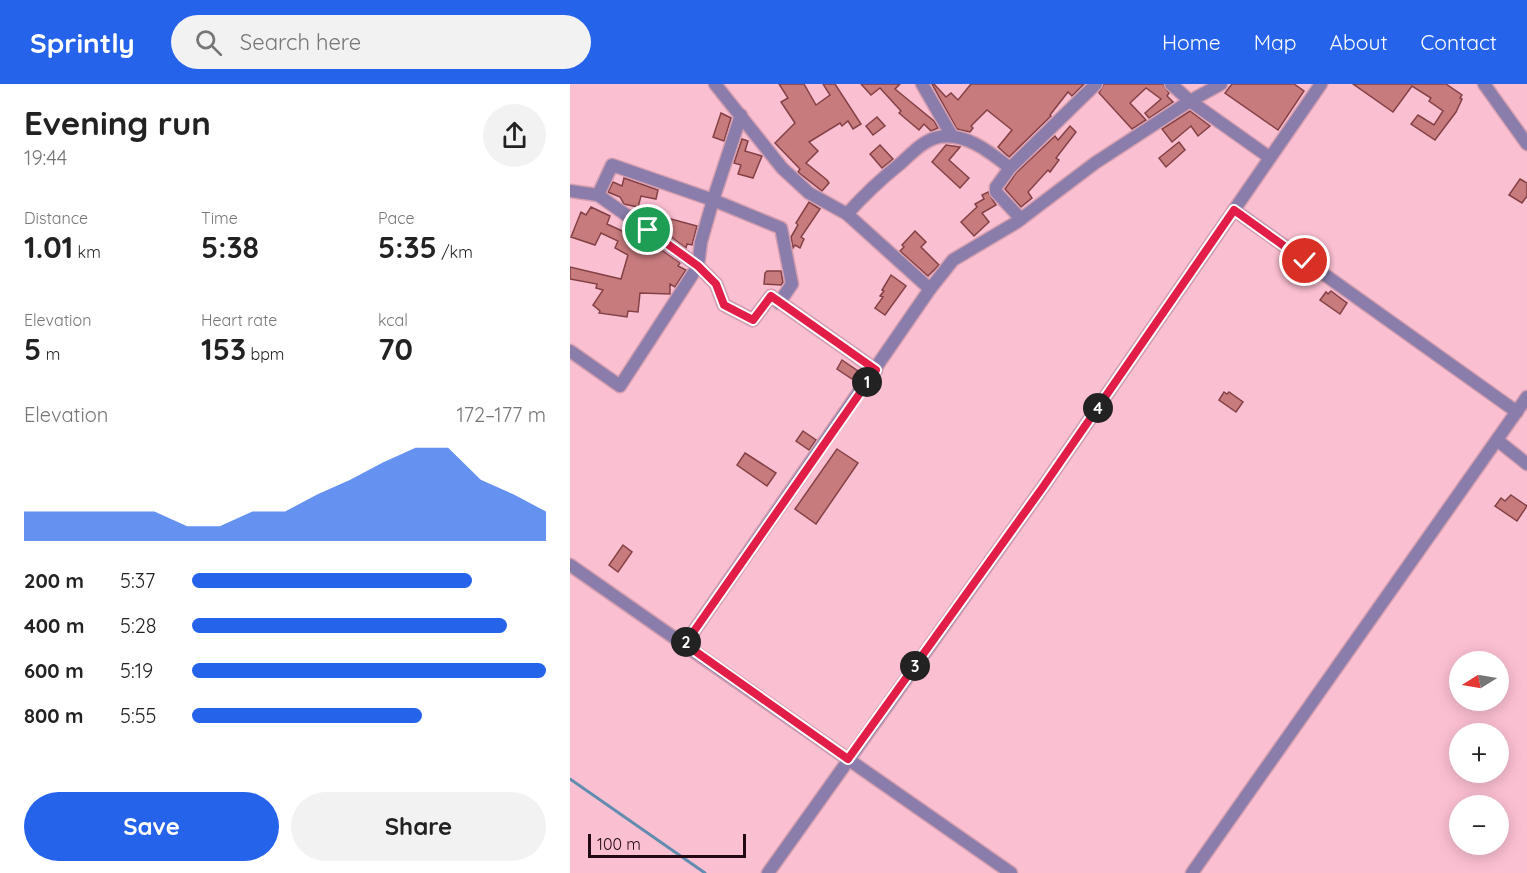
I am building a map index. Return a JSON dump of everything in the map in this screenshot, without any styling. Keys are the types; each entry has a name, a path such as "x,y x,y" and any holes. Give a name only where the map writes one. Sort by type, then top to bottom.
{"street":[{"path":"715,84 782,168 808,193 847,214 930,290"},
{"path":"922,84 952,136"},
{"path":"1022,219 996,192 996,187 1010,168 1096,84"},
{"path":"1171,84 1190,101 1269,157"},
{"path":"685,644 953,260 1022,219 1095,163 1190,101 1221,84"},
{"path":"768,873 1043,487 1321,84"},
{"path":"1484,84 1527,144"},
{"path":"570,351 620,386 698,266 701,242 741,115"},
{"path":"847,214 880,180 922,145 934,138 952,136 984,147 1010,168"},
{"path":"598,195 612,165 713,200 781,228 792,284 779,303"},
{"path":"570,191 598,195 698,266 716,284 724,305 753,320 771,296 876,370"},
{"path":"1234,210 1517,412"},
{"path":"1192,873 1527,397"},
{"path":"1497,440 1527,464"},
{"path":"570,565 1011,873"}],"building":[{"path":"779,84 804,84 816,105 830,95 823,84 835,84 861,124 853,129 848,121 842,126 840,123 809,142 818,151 806,163 829,183 822,191 798,172 800,169 775,143 795,123 781,102 788,98"},
{"path":"861,84 900,84 895,89 934,121 938,128 931,131 924,124 919,130 899,113 901,111 880,88 871,95"},
{"path":"932,84 946,97 951,93 958,100 971,84 1084,84 1072,96 1068,92 1051,116 1009,157 998,147 1012,130 987,110 971,126 973,128 970,132 957,129"},
{"path":"1104,84 1163,84 1169,93 1167,96 1173,102 1149,118 1145,113 1161,99 1146,88 1130,103 1146,120 1132,129 1099,93"},
{"path":"1232,84 1294,84 1304,91 1278,130 1225,93"},
{"path":"1353,84 1446,84 1462,95 1460,98 1462,99 1456,112 1435,140 1411,124 1418,115 1434,125 1443,111 1429,101 1431,98 1412,86 1393,112"},
{"path":"1190,111 1210,126 1198,136 1191,126 1172,142 1162,129"},
{"path":"721,113 731,118 724,141 713,137"},
{"path":"877,117 885,126 873,135 866,126"},
{"path":"1070,126 1076,132 1056,158 1059,160 1050,172 1048,170 1028,192 1032,198 1021,207 1005,189 1016,173 1055,136 1058,140"},
{"path":"742,139 748,141 745,151 762,156 753,178 738,174 741,165 734,163"},
{"path":"1179,142 1185,150 1166,167 1159,158"},
{"path":"880,145 893,159 882,168 870,154"},
{"path":"946,145 960,147 949,160 969,178 960,188 932,162"},
{"path":"624,178 658,190 656,199 641,196 638,207 624,204 620,197 608,192 613,182 622,186"},
{"path":"1520,179 1527,183 1527,196 1522,203 1509,195"},
{"path":"988,192 996,205 982,213 989,222 974,236 961,222 977,207 975,204 984,199 982,195"},
{"path":"809,202 820,209 801,237 804,239 800,248 795,245 793,248 791,237 798,225 796,223"},
{"path":"591,207 610,216 607,224 631,235 633,230 680,263 678,266 686,270 675,287 670,284 670,294 640,293 638,312 628,311 627,317 599,313 600,311 593,305 603,290 596,288 597,284 570,279 570,267 621,279 628,255 615,248 618,241 601,233 595,245 571,237 581,212 586,215"},
{"path":"671,219 697,226 692,245 687,244 686,248 666,233"},
{"path":"915,231 926,242 921,247 939,265 928,276 900,251 904,247 902,245"},
{"path":"767,271 781,271 783,282 781,285 764,284"},
{"path":"891,275 906,286 885,315 875,308 883,297 880,296 884,291 882,290"},
{"path":"1331,291 1347,303 1340,314 1320,300 1326,292 1328,294"},
{"path":"842,360 858,371 852,379 837,369"},
{"path":"1224,392 1227,394 1229,392 1243,402 1236,412 1219,400"},
{"path":"803,431 816,440 809,450 796,441"},
{"path":"837,449 858,463 816,524 795,509"},
{"path":"745,453 776,473 767,486 737,465"},
{"path":"1511,495 1527,506 1517,521 1495,506 1501,498 1505,501"},
{"path":"623,545 632,552 618,572 609,565"}],"waterway":[{"path":"570,779 705,873"}],"route":[{"path":"648,230 698,266 716,284 724,305 753,320 771,296 876,370 685,644 848,759 1043,487 1234,210 1305,261"}]}
